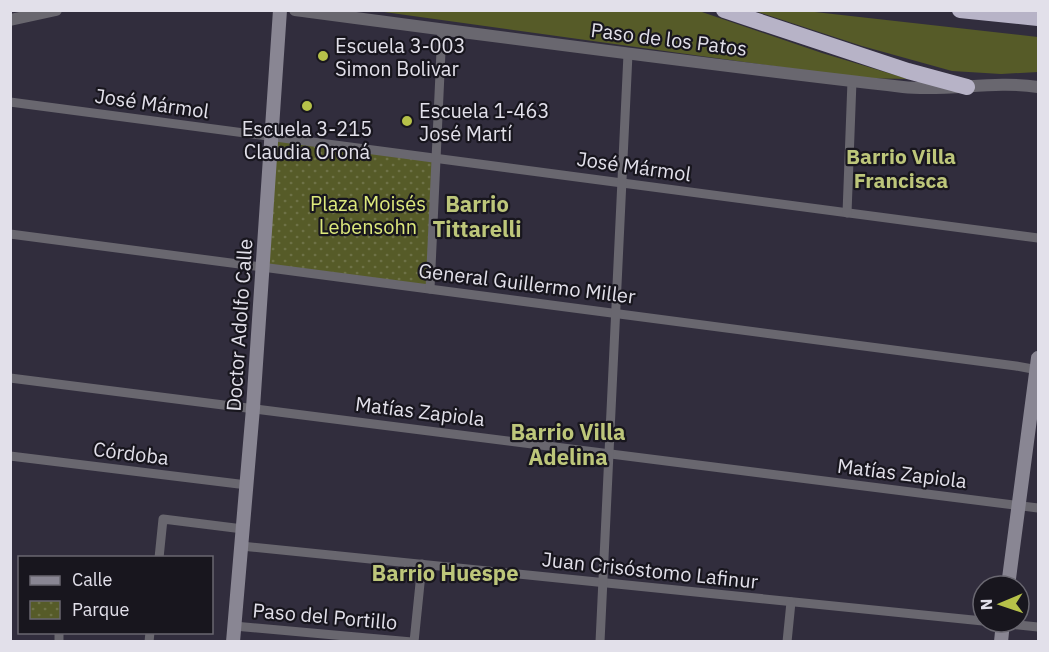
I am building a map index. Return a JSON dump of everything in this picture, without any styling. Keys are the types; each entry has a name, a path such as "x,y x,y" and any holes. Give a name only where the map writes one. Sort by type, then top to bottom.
{"highway":[{"path":"724,10 908,71 967,87"},
{"path":"960,10 1038,18"}],"main road":[{"name":"Doctor Adolfo Calle","path":"233,642 253,408 280,10"},
{"path":"1009,574 1017,505 1038,366"}],"street":[{"path":"10,20 56,10"},
{"name":"Paso de los Patos","path":"295,10 628,54 915,88 967,87 1000,83 1038,87"},
{"path":"430,289 442,30"},
{"path":"600,642 628,54"},
{"path":"847,213 852,81"},
{"name":"José Mármol","path":"10,102 1038,238"},
{"name":"General Guillermo Miller","path":"10,234 1004,364 1038,366"},
{"name":"Matías Zapiola","path":"10,378 1038,508"},
{"name":"Córdoba","path":"10,456 247,485"},
{"path":"159,556 163,519 243,529"},
{"name":"Juan Crisóstomo Lafinur","path":"241,546 971,620"},
{"path":"413,642 422,564"},
{"path":"787,642 791,602"},
{"name":"Paso del Portillo","path":"234,626 413,642"}],"green space":[{"path":"377,11 699,11 822,53 908,79 860,78"},
{"path":"755,11 806,11 1038,37 1038,72 1001,74 952,71 862,46"},
{"name":"Plaza Moisés Lebensohn","path":"272,139 435,159 428,286 264,264"}],"place":[{"name":"Escuela 3-003 Simon Bolivar","path":"323,56"},
{"name":"Escuela 3-215 Claudia Oroná","path":"307,106"},
{"name":"Escuela 1-463 José Martí","path":"407,121"}],"district":[{"name":"Barrio Villa Francisca","path":"901,168"},
{"name":"Barrio Tittarelli","path":"477,216"},
{"name":"Barrio Villa Adelina","path":"568,444"},
{"name":"Barrio Huespe","path":"445,572"}]}
